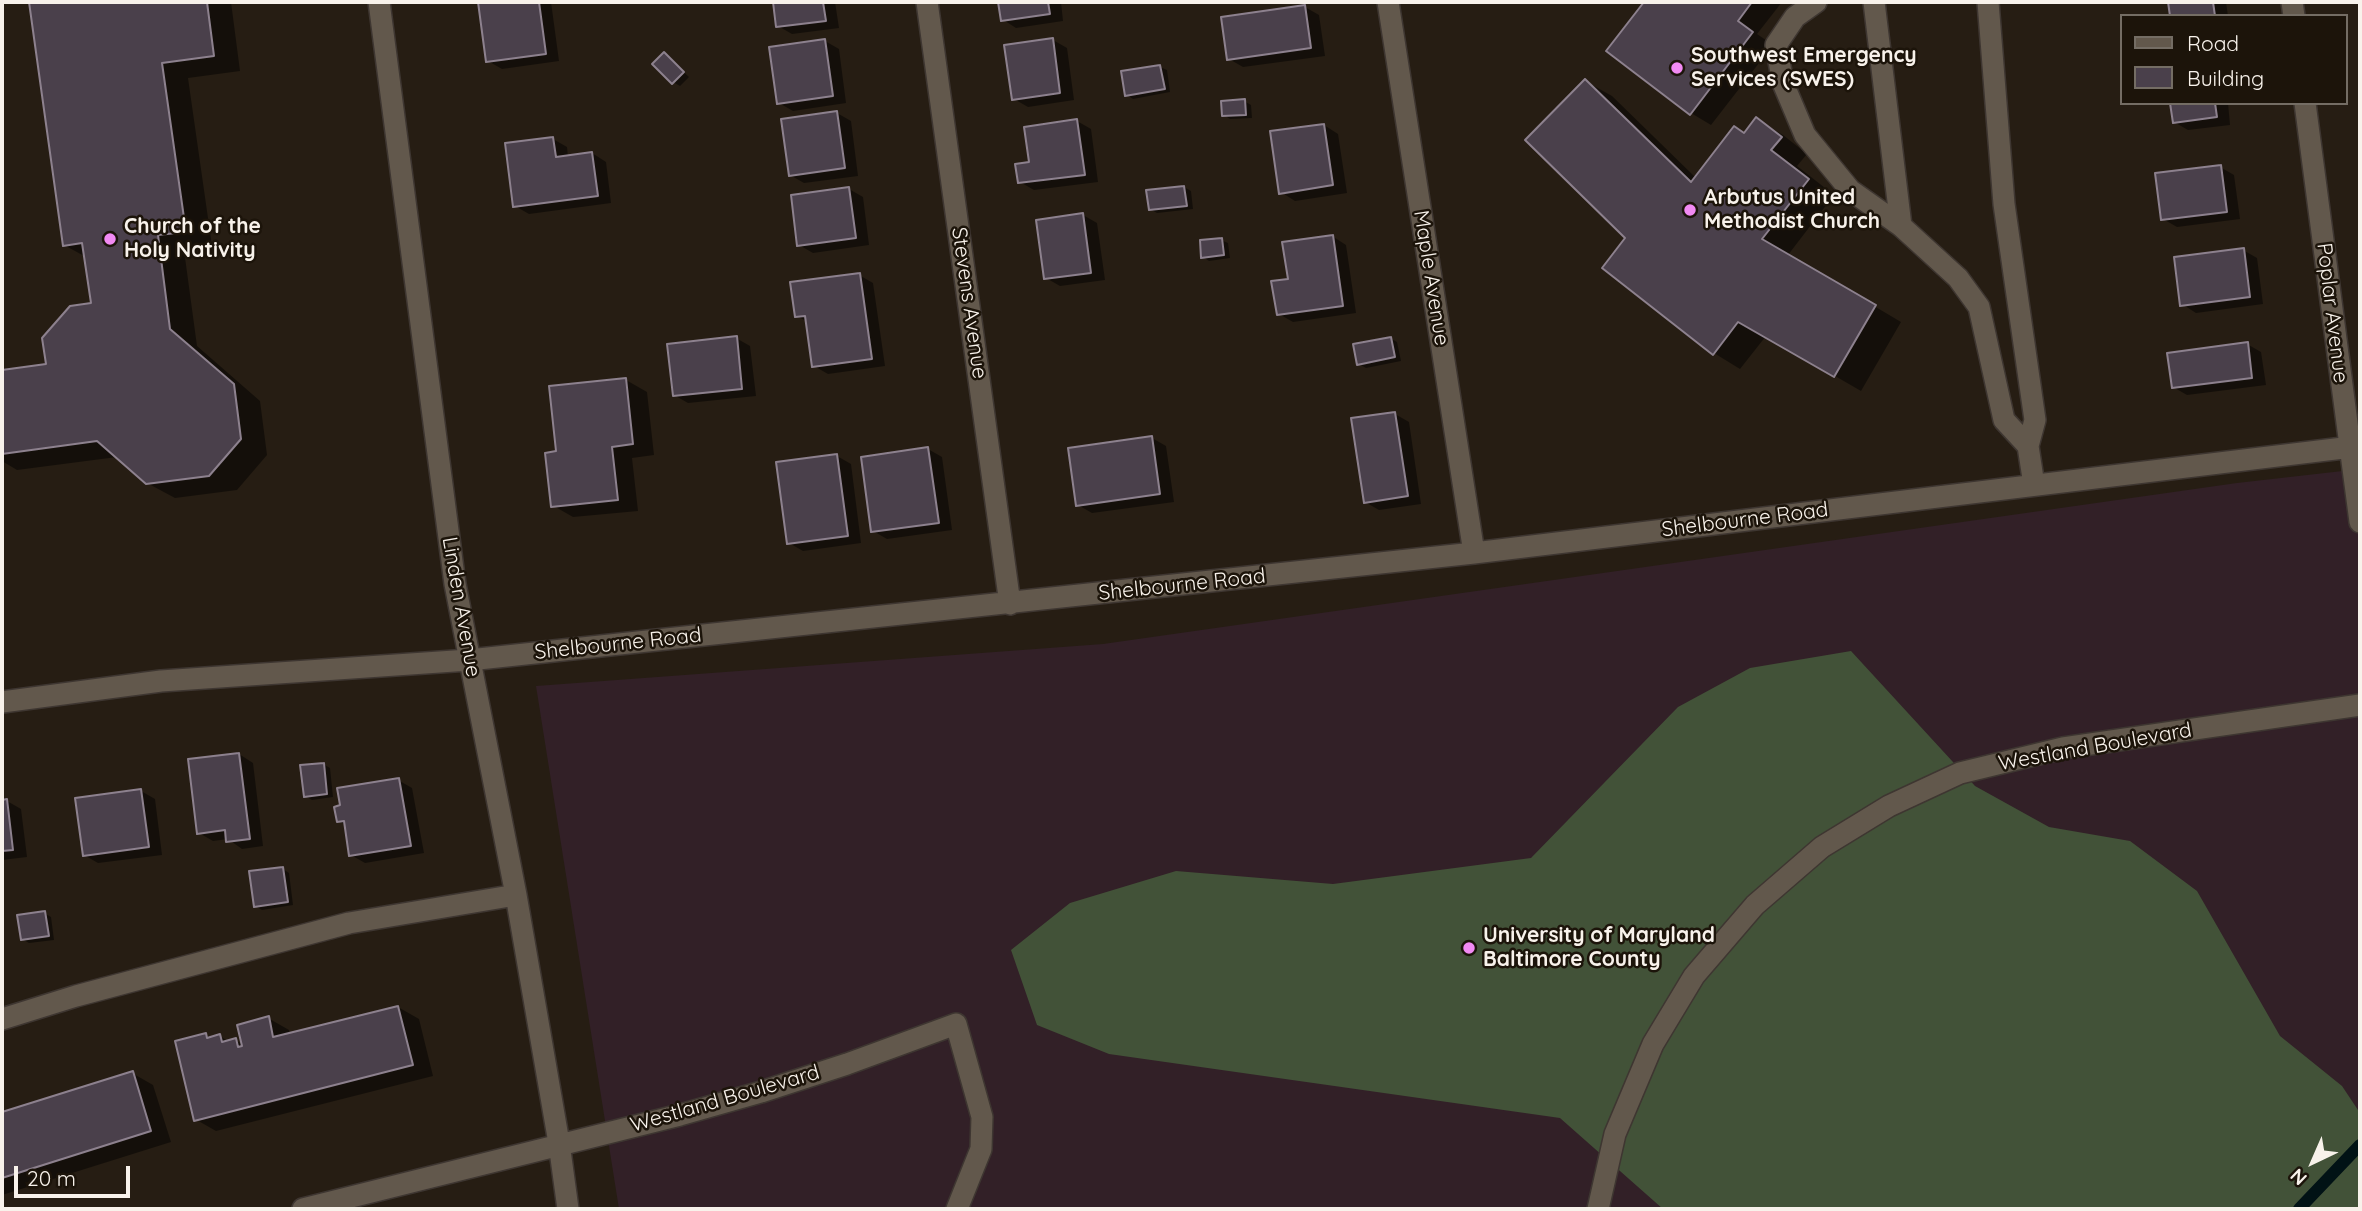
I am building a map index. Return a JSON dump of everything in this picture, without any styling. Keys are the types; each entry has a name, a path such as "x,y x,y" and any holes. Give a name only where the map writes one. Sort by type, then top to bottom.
{"street":[{"name":"Linden Avenue","path":"379,2 455,584 516,895 568,1209"},
{"name":"Stevens Avenue","path":"927,2 1010,604"},
{"name":"Maple Avenue","path":"1388,2 1474,554"},
{"path":"1816,2 1795,17 1776,45 1783,83 1805,135 1850,190 1901,226 1958,278 1979,307 2004,420 2028,446"},
{"path":"1874,2 1901,226"},
{"path":"1988,2 2004,204 2035,420 2028,446 2034,485"},
{"name":"Poplar Avenue","path":"2305,105 2355,446 2360,522"},
{"name":"Shelbourne Road","path":"2,702 161,681 470,660 1474,554 2355,446"},
{"name":"Westland Boulevard","path":"1598,1209 1615,1134 1653,1044 1694,976 1755,905 1822,847 1889,806 1960,773 2063,748 2360,705"},
{"path":"2,1019 76,996 349,923 516,895"},
{"name":"Westland Boulevard","path":"303,1209 559,1143 680,1115 847,1064 956,1024 982,1117 981,1149 957,1209"}],"shaded area":[{"name":"University of Maryland Baltimore County","path":"2360,469 2360,1209 619,1209 536,686 1103,644 2237,483"}],"green space":[{"path":"1851,651 1975,786 2049,827 2130,841 2197,891 2280,1036 2342,1086 2360,1113 2360,1209 1663,1209 1560,1118 1109,1054 1037,1025 1011,950 1070,903 1176,871 1333,884 1531,858 1678,707 1750,668"}],"building":[{"name":"Church of the Holy Nativity","path":"29,2 207,2 214,56 162,63 186,232 158,235 170,329 234,384 241,439 209,476 146,484 97,441 2,454 2,370 46,364 42,338 70,306 91,303 82,243 63,246"},
{"path":"478,2 539,2 546,54 486,62"},
{"path":"773,2 823,2 826,21 776,27"},
{"path":"998,2 1048,2 1050,14 1001,21"},
{"name":"Southwest Emergency Services (SWES)","path":"1644,2 1752,2 1738,21 1753,32 1690,115 1606,51"},
{"path":"2168,2 2213,2 2215,14 2170,14"},
{"path":"1305,5 1311,48 1227,60 1221,17"},
{"path":"1053,38 1060,93 1012,100 1004,45"},
{"path":"825,39 833,96 777,104 769,47"},
{"path":"664,52 684,72 672,84 652,64"},
{"path":"1160,65 1165,89 1125,96 1121,71"},
{"name":"Arbutus United Methodist Church","path":"1585,79 1691,182 1734,126 1744,133 1756,117 1782,137 1771,150 1809,179 1762,239 1876,305 1834,377 1738,322 1713,355 1602,268 1625,238 1525,140"},
{"path":"1245,99 1246,115 1222,116 1221,101"},
{"path":"2170,105 2215,105 2217,117 2173,123"},
{"path":"837,111 845,168 789,176 781,119"},
{"path":"1077,119 1085,175 1018,183 1015,164 1029,162 1024,127"},
{"path":"1324,124 1333,185 1279,194 1270,131"},
{"path":"553,137 556,157 592,152 598,196 513,207 505,143"},
{"path":"2221,165 2227,212 2161,220 2155,173"},
{"path":"1184,186 1187,206 1149,210 1146,190"},
{"path":"849,187 856,238 797,246 791,195"},
{"path":"1083,213 1091,273 1044,279 1036,220"},
{"path":"1333,235 1343,306 1277,315 1271,281 1288,279 1282,242"},
{"path":"1222,238 1224,255 1201,258 1200,240"},
{"path":"2244,248 2250,297 2180,306 2174,257"},
{"path":"860,273 872,359 812,367 805,316 795,317 790,282"},
{"path":"737,336 742,389 673,396 667,344"},
{"path":"1391,337 1395,357 1357,365 1353,344"},
{"path":"2248,342 2252,378 2172,388 2167,353"},
{"path":"626,378 633,444 612,447 618,500 551,507 545,453 556,451 549,386"},
{"path":"1395,412 1408,496 1364,503 1351,418"},
{"path":"1152,436 1160,494 1076,506 1068,448"},
{"path":"928,447 939,523 871,532 861,457"},
{"path":"837,454 848,536 787,544 776,462"},
{"path":"239,753 250,839 226,842 225,830 197,834 188,759"},
{"path":"324,763 327,794 304,797 300,765"},
{"path":"399,778 411,846 349,856 344,821 337,822 334,807 340,805 337,788"},
{"path":"141,789 149,847 83,856 75,798"},
{"path":"7,799 13,850 2,851 2,800"},
{"path":"283,867 288,902 254,907 249,871"},
{"path":"45,911 49,936 21,940 17,915"},
{"path":"398,1006 413,1065 194,1121 175,1041 206,1033 207,1038 220,1034 222,1042 236,1038 238,1047 242,1046 237,1025 269,1016 273,1037"},
{"path":"133,1071 151,1131 2,1178 2,1112"}],"waterway":[{"path":"2299,1209 2360,1145"}],"place":[{"name":"Southwest Emergency Services (SWES)","path":"1677,68"},
{"name":"Arbutus United Methodist Church","path":"1690,210"},
{"name":"Church of the Holy Nativity","path":"110,239"},
{"name":"University of Maryland Baltimore County","path":"1469,948"}]}
